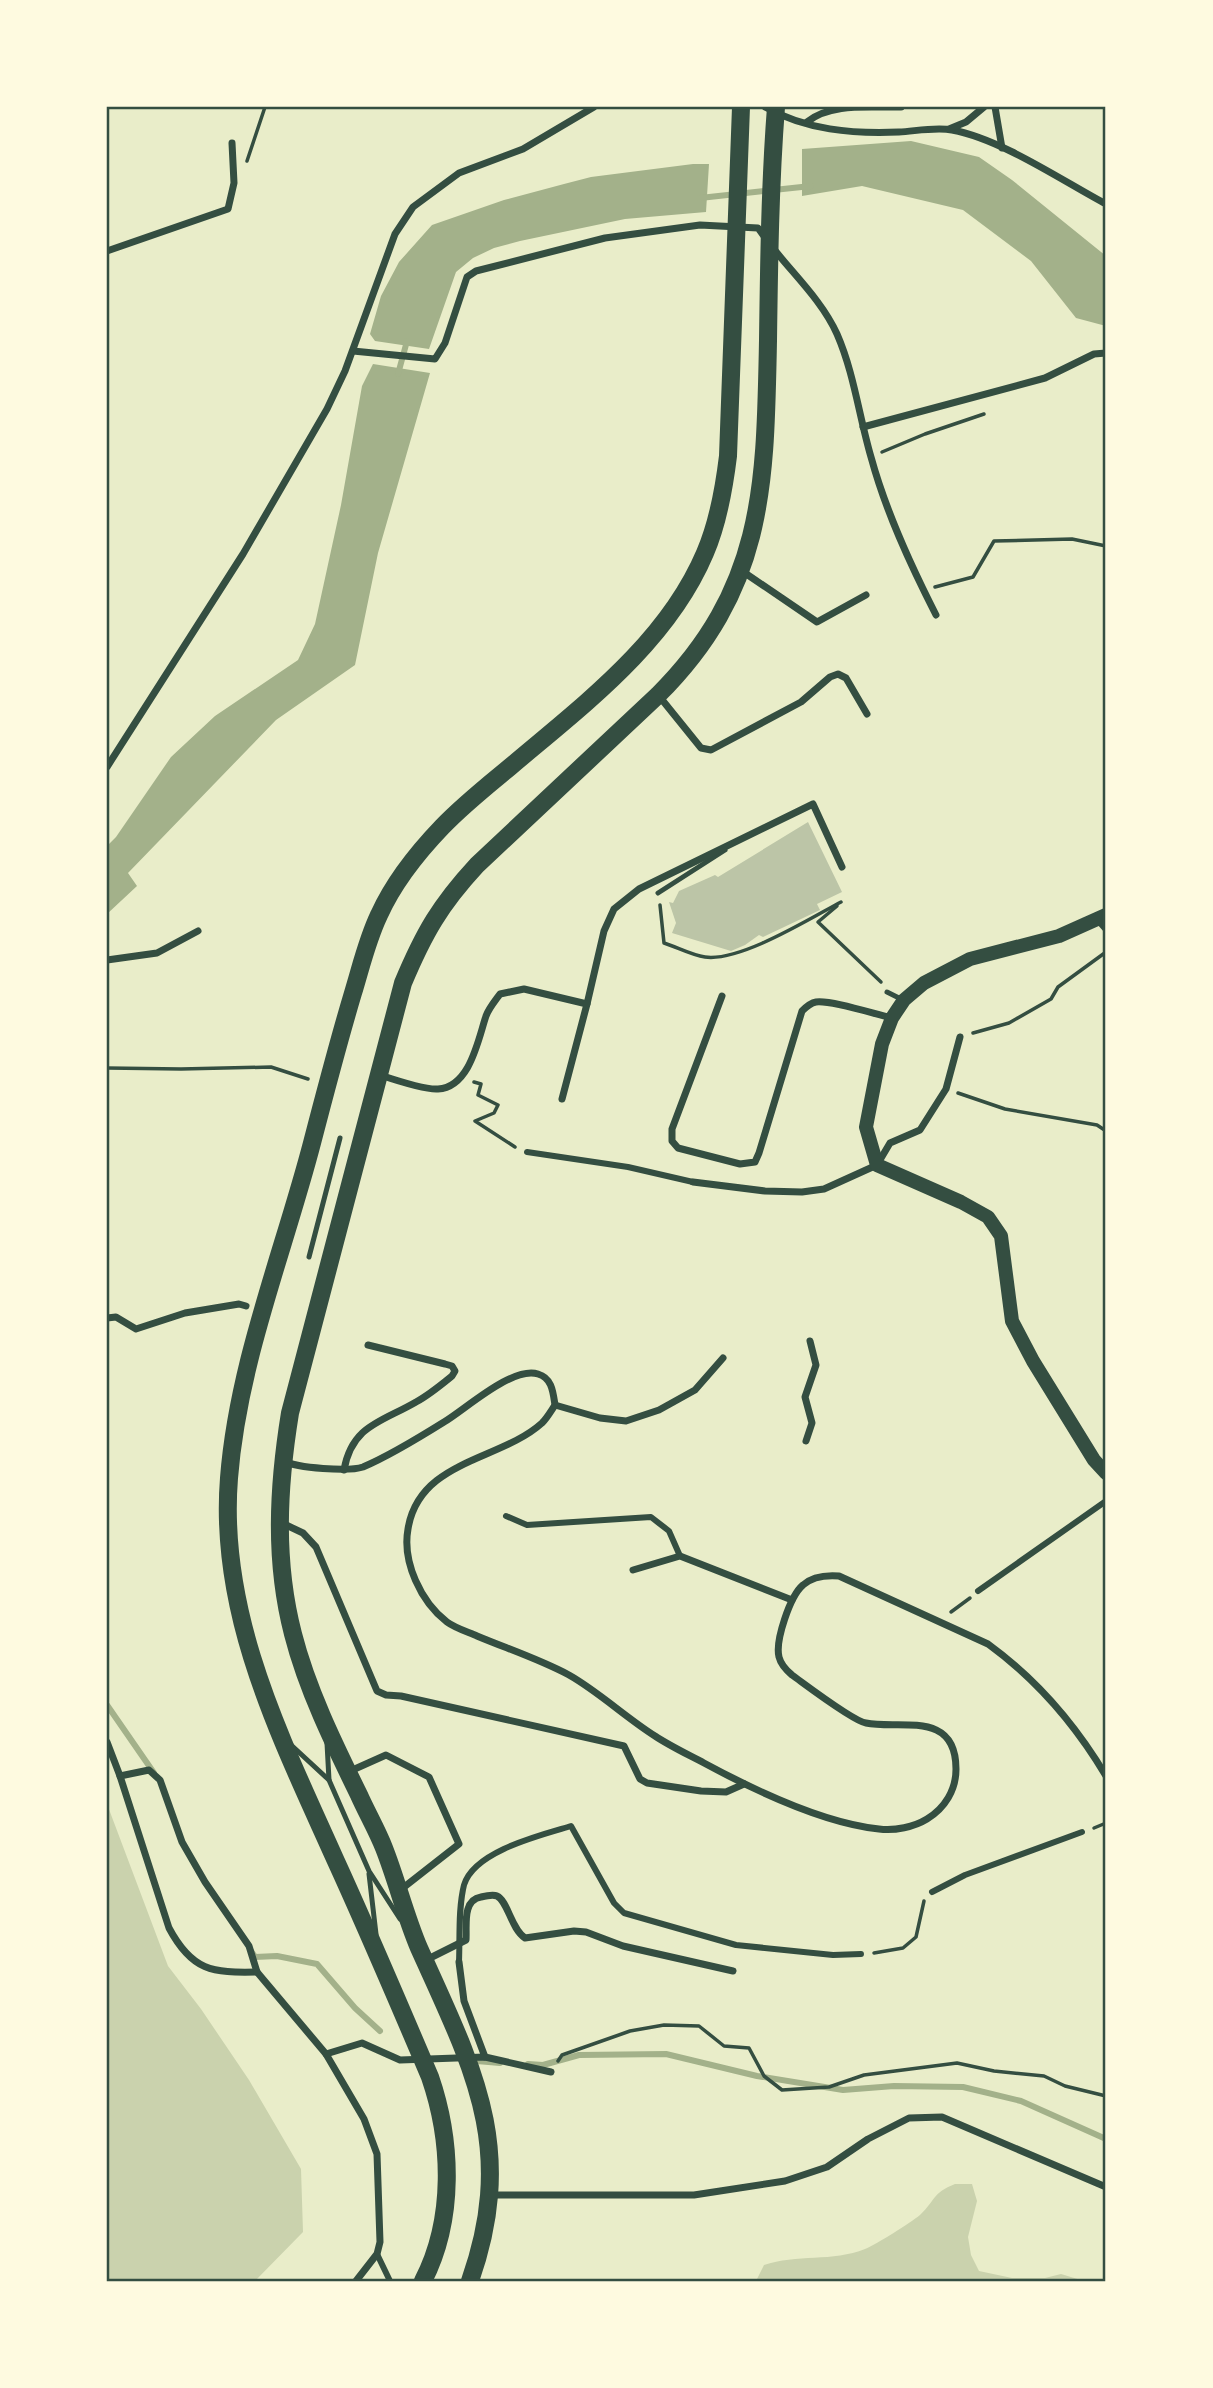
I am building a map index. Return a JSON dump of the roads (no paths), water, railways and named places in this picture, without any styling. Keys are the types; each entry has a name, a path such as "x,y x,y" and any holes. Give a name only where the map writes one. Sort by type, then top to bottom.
{"main road":[{"path":"424,2281 431,2266 446,2195 444,2128 430,2077 279,1732 244,1635 229,1549 229,1481 237,1416 260,1319 367,944 378,916 393,889 440,828 592,697 665,622 705,555 725,479 729,438 741,107"},
{"path":"470,2281 482,2246 489,2194 487,2122 474,2073 429,1953 398,1891 384,1847 327,1724 293,1636 284,1587 279,1521 282,1461 290,1413 403,983 431,922 477,864 658,695 701,645 717,620 741,571 758,511 764,470 771,167 776,107"},
{"path":"1103,921 1059,936 970,959 924,983 904,1000 892,1018 882,1044 866,1127 877,1165 961,1202 988,1217 1001,1236 1012,1321 1032,1361 1094,1460 1106,1473"}],"street":[{"path":"107,767 243,554 327,409 353,351 395,234 413,207 459,173 523,149 594,107"},
{"path":"765,107 781,116 807,122 817,128 866,134 949,129 977,136 1106,204"},
{"path":"807,122 817,114 829,110 901,107"},
{"path":"949,129 966,122 984,107"},
{"path":"995,107 1002,148"},
{"path":"107,251 228,209 234,183 232,143"},
{"path":"353,351 435,359 440,352 467,277 476,271 605,238 700,225 758,228 807,286 836,332 855,387 871,458 893,526 936,615"},
{"path":"863,427 1045,379 1094,355 1106,353"},
{"path":"741,571 817,622 866,596"},
{"path":"658,695 701,748 711,750 801,702 830,677 838,674 846,678 867,714"},
{"path":"562,1098 604,931 614,909 639,889 813,804 842,867"},
{"path":"107,960 157,953 198,931"},
{"path":"380,1075 437,1090 451,1085 468,1067 476,1052 487,1013 500,994 524,989 587,1004"},
{"path":"722,996 672,1129 672,1141 678,1148 740,1164 755,1162 760,1153 802,1011 807,1005 816,1002 829,1003 892,1018"},
{"path":"527,1152 618,1165 693,1182 765,1191 802,1192 824,1189 877,1165 890,1143 920,1130 946,1089 960,1037"},
{"path":"107,1318 116,1317 136,1329 185,1313 243,1305"},
{"path":"806,1441 812,1423 805,1397 816,1365 810,1341"},
{"path":"344,1469 348,1450 365,1429 419,1401 452,1376 454,1371 452,1366 368,1345"},
{"path":"555,1405 600,1418 626,1422 659,1410 695,1390 723,1359"},
{"path":"282,1461 344,1469 361,1468 443,1423 502,1383 521,1374 538,1373 549,1380 555,1405"},
{"path":"555,1405 543,1421 526,1434 456,1467 432,1484 422,1496 408,1529 412,1571 434,1610 449,1624 536,1658 573,1677 656,1737 744,1784 803,1809 863,1827 896,1829 923,1821 939,1812 953,1788 957,1770 955,1756 948,1741 933,1728 917,1724 864,1723 792,1675 782,1665 778,1654 792,1601 804,1584 820,1576 839,1576 988,1644 1024,1672 1054,1704 1074,1727 1106,1776"},
{"path":"978,1591 1106,1502"},
{"path":"506,1516 527,1525 651,1517 669,1531 680,1556"},
{"path":"279,1521 303,1533 316,1547 371,1683 377,1691 624,1746 640,1779 647,1783 726,1792 744,1784"},
{"path":"632,1570 680,1556 792,1601"},
{"path":"107,1742 169,1928 180,1950 194,1961 221,1972 257,1972"},
{"path":"348,1772 386,1755 429,1777 459,1844 398,1891"},
{"path":"120,1776 149,1770 160,1780 182,1842 205,1882 249,1946 257,1972 326,2054 364,2119 377,2154 380,2242 377,2254 356,2281"},
{"path":"485,2057 464,2001 459,1962 465,1883 474,1871 499,1849 571,1826 614,1903 624,1913 736,1945 833,1955 862,1954"},
{"path":"932,1892 965,1875 1082,1832"},
{"path":"429,1953 466,1940 467,1907 475,1898 493,1895 501,1900 515,1929 525,1938 574,1931 586,1932 623,1946 733,1971"},
{"path":"326,2054 362,2043 400,2060 485,2057 551,2072"},
{"path":"489,2194 694,2195 785,2181 827,2167 868,2139 909,2118 942,2117 1106,2187"},
{"path":"377,2254 390,2281"}],"lane":[{"path":"659,893 748,835"},
{"path":"887,992 904,1000"},
{"path":"309,1256 341,1138"},
{"path":"327,1724 329,1780 369,1871 429,1953"},
{"path":"279,1732 329,1780"},
{"path":"369,1871 380,1962"}],"waterway":[{"path":"700,198 811,186"},
{"path":"398,374 407,341"},
{"path":"107,1705 154,1773"},
{"path":"251,1951 255,1957 277,1956 317,1964 355,2008 380,2031"},
{"path":"528,2064 543,2065 579,2055 666,2054 757,2076 843,2090 894,2086 963,2087 1021,2101 1106,2139"},
{"path":"477,2061 500,2063"}]}
